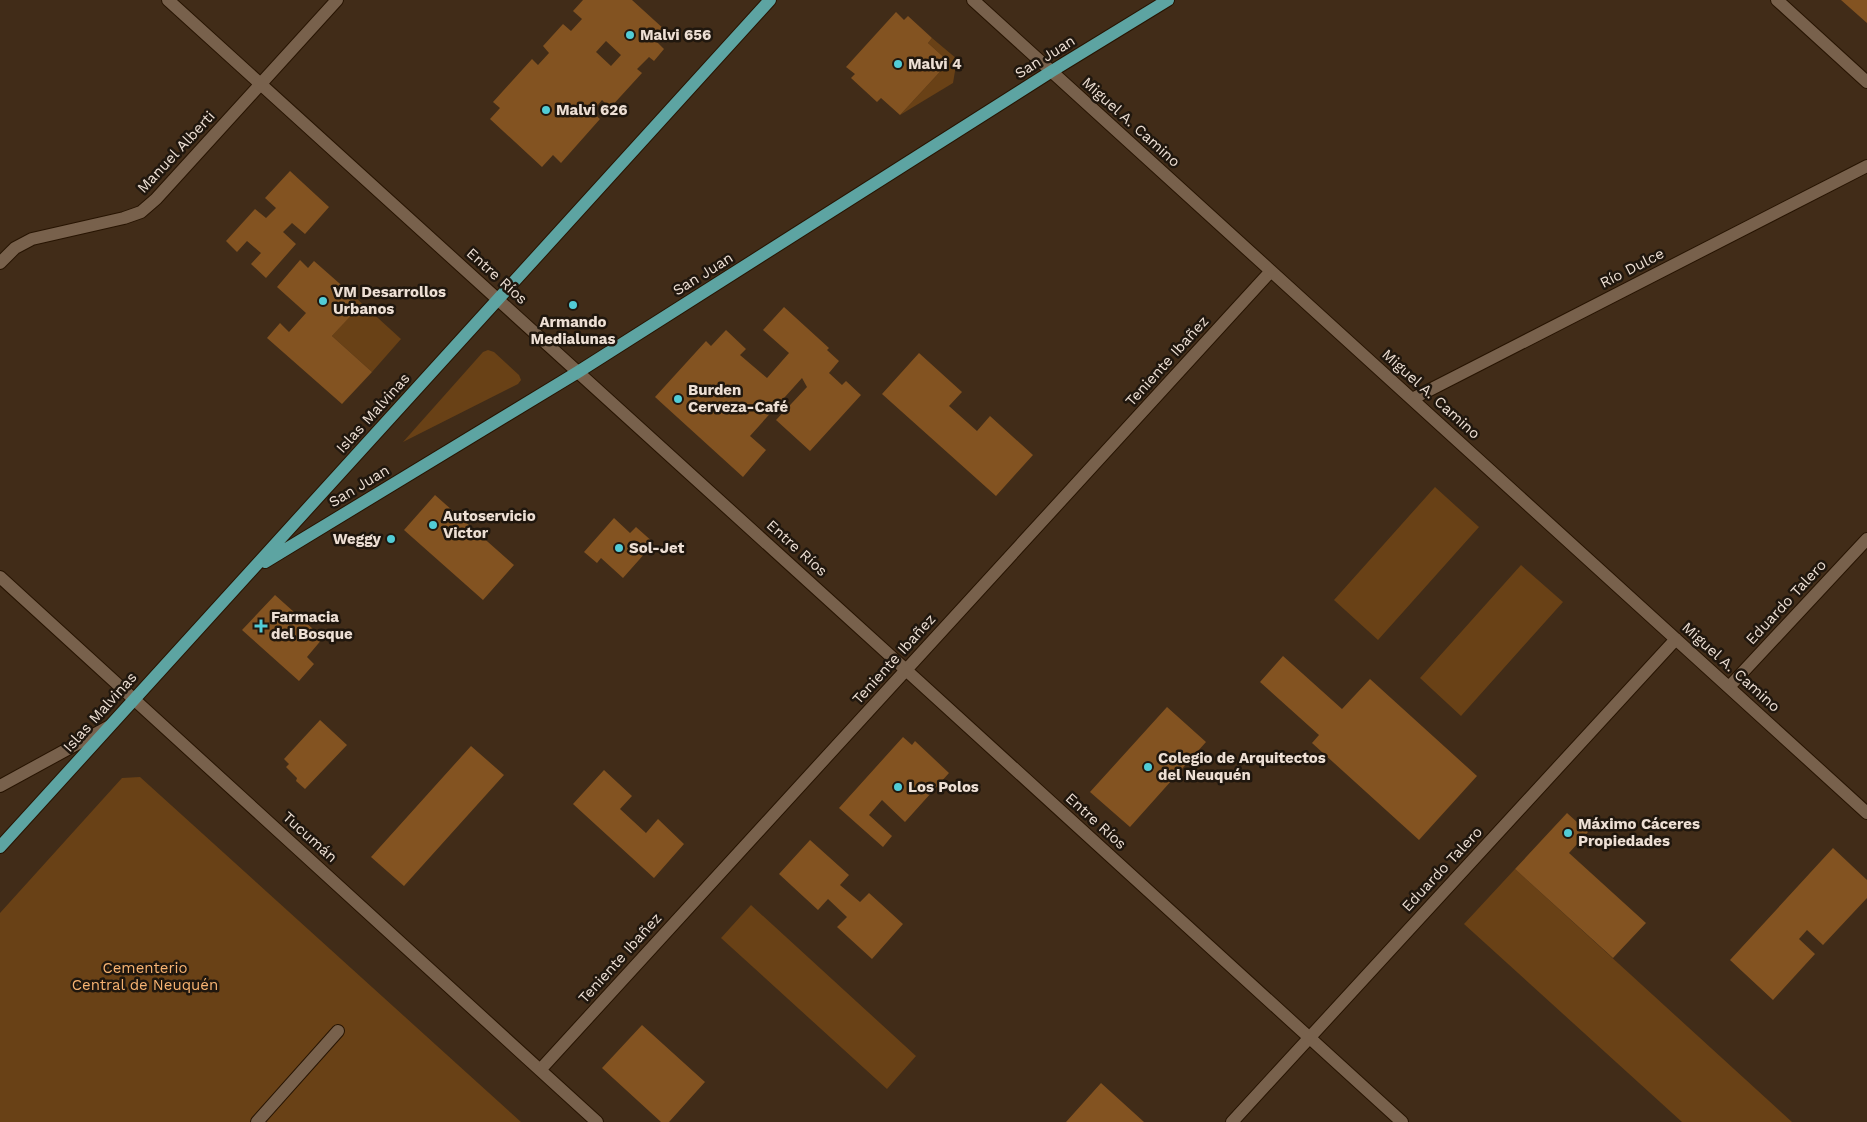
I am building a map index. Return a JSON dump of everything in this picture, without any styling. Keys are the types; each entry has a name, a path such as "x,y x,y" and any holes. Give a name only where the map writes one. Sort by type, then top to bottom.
{"main road":[{"name":"Islas Malvinas","path":"0,848 770,0"},
{"name":"San Juan","path":"252,570 578,372 1052,71 1168,0"}],"street":[{"name":"Entre Ríos","path":"168,0 1402,1122"},
{"name":"Manuel Alberti","path":"0,262 16,248 32,239 124,218 141,212 156,199 337,0"},
{"name":"Miguel A. Camino","path":"973,0 1867,813"},
{"path":"1777,0 1867,82"},
{"name":"Río Dulce","path":"1412,399 1867,166"},
{"name":"Teniente Ibañez","path":"540,1070 1271,271"},
{"name":"Eduardo Talero","path":"1729,687 1867,539"},
{"name":"Tucumán","path":"0,577 597,1122"},
{"name":"Eduardo Talero","path":"1232,1122 1676,639"},
{"path":"0,786 110,726"},
{"path":"258,1122 338,1032"}],"green space":[{"path":"932,38 957,59 953,83 900,115 949,62 928,43"},
{"path":"356,298 401,339 372,372 332,336 355,310 350,305"},
{"path":"488,350 494,352 519,375 521,380 518,384 403,442 483,352"},
{"path":"1435,487 1479,527 1378,640 1334,600"},
{"path":"1521,565 1563,602 1461,716 1420,678"},
{"name":"Cementerio Central de Neuquén","path":"140,777 521,1122 0,1122 0,913 122,778"},
{"path":"1515,869 1792,1122 1682,1122 1464,924"},
{"path":"751,905 916,1056 887,1089 721,938"}],"building":[{"path":"583,0 632,0 665,30 655,40 664,49 654,61 649,57 637,69 642,73 610,108 602,100 592,112 600,119 561,163 553,155 542,167 490,119 500,108 493,102 532,59 538,65 549,53 543,46 563,24 571,31 582,19 573,11","holes":["606,41 621,55 611,66 596,52"]},
{"path":"1841,0 1867,0 1867,23"},
{"name":"Malvi 4","path":"896,12 904,20 908,16 932,38 928,43 949,62 900,115 881,98 877,102 851,78 855,74 846,67"},
{"path":"290,171 329,207 305,234 292,223 283,232 296,244 266,278 251,264 261,253 247,241 237,252 226,241 255,209 266,218 276,208 265,198"},
{"path":"300,260 308,268 314,261 356,298 350,305 356,310 332,336 372,372 342,404 267,338 280,323 289,332 306,313 277,287"},
{"path":"784,307 829,348 827,350 839,361 829,373 842,385 846,381 861,395 810,451 776,420 807,387 802,378 750,436 766,450 743,477 655,397 706,341 711,346 726,330 746,349 740,355 767,378 789,353 763,330"},
{"path":"919,353 962,392 949,406 977,431 990,416 1033,455 996,496 882,394"},
{"path":"435,495 514,565 483,600 404,530"},
{"name":"Sol-Jet","path":"614,518 630,533 636,527 654,543 623,578 601,558 597,563 584,552"},
{"path":"275,595 323,638 307,657 314,664 299,681 242,630"},
{"path":"1283,656 1342,709 1370,679 1477,776 1419,840 1312,743 1319,735 1260,682"},
{"name":"Colegio de Arquitectos del Neuquén","path":"1167,707 1206,742 1130,827 1090,792"},
{"path":"320,720 347,745 305,789 296,781 297,778 286,767 289,764 284,759"},
{"name":"Los Polos","path":"903,737 912,745 915,741 949,773 905,822 882,800 869,815 892,836 883,847 839,808"},
{"path":"471,746 504,775 404,886 371,857"},
{"path":"604,770 632,796 620,809 646,833 658,819 684,844 654,878 573,804"},
{"path":"1567,813 1588,832 1569,853 1646,923 1613,958 1515,869"},
{"path":"810,840 849,875 840,885 860,902 869,893 903,924 872,959 837,927 847,917 828,899 818,910 779,874"},
{"path":"1833,848 1867,880 1867,898 1823,945 1807,930 1799,939 1815,954 1773,1000 1730,960"},
{"path":"642,1025 705,1082 669,1122 661,1122 602,1068"},
{"path":"1101,1083 1144,1122 1066,1122"}],"place":[{"name":"Malvi 656","path":"630,35"},
{"name":"Malvi 4","path":"898,64"},
{"name":"Malvi 626","path":"546,110"},
{"name":"VM Desarrollos Urbanos","path":"323,301"},
{"name":"Armando Medialunas","path":"573,305"},
{"name":"Burden Cerveza-Café","path":"678,399"},
{"name":"Autoservicio Victor","path":"433,525"},
{"name":"Weggy","path":"391,539"},
{"name":"Sol-Jet","path":"619,548"},
{"name":"Farmacia del Bosque","path":"261,626"},
{"name":"Colegio de Arquitectos del Neuquén","path":"1148,767"},
{"name":"Los Polos","path":"898,787"},
{"name":"Máximo Cáceres Propiedades","path":"1568,833"}]}
